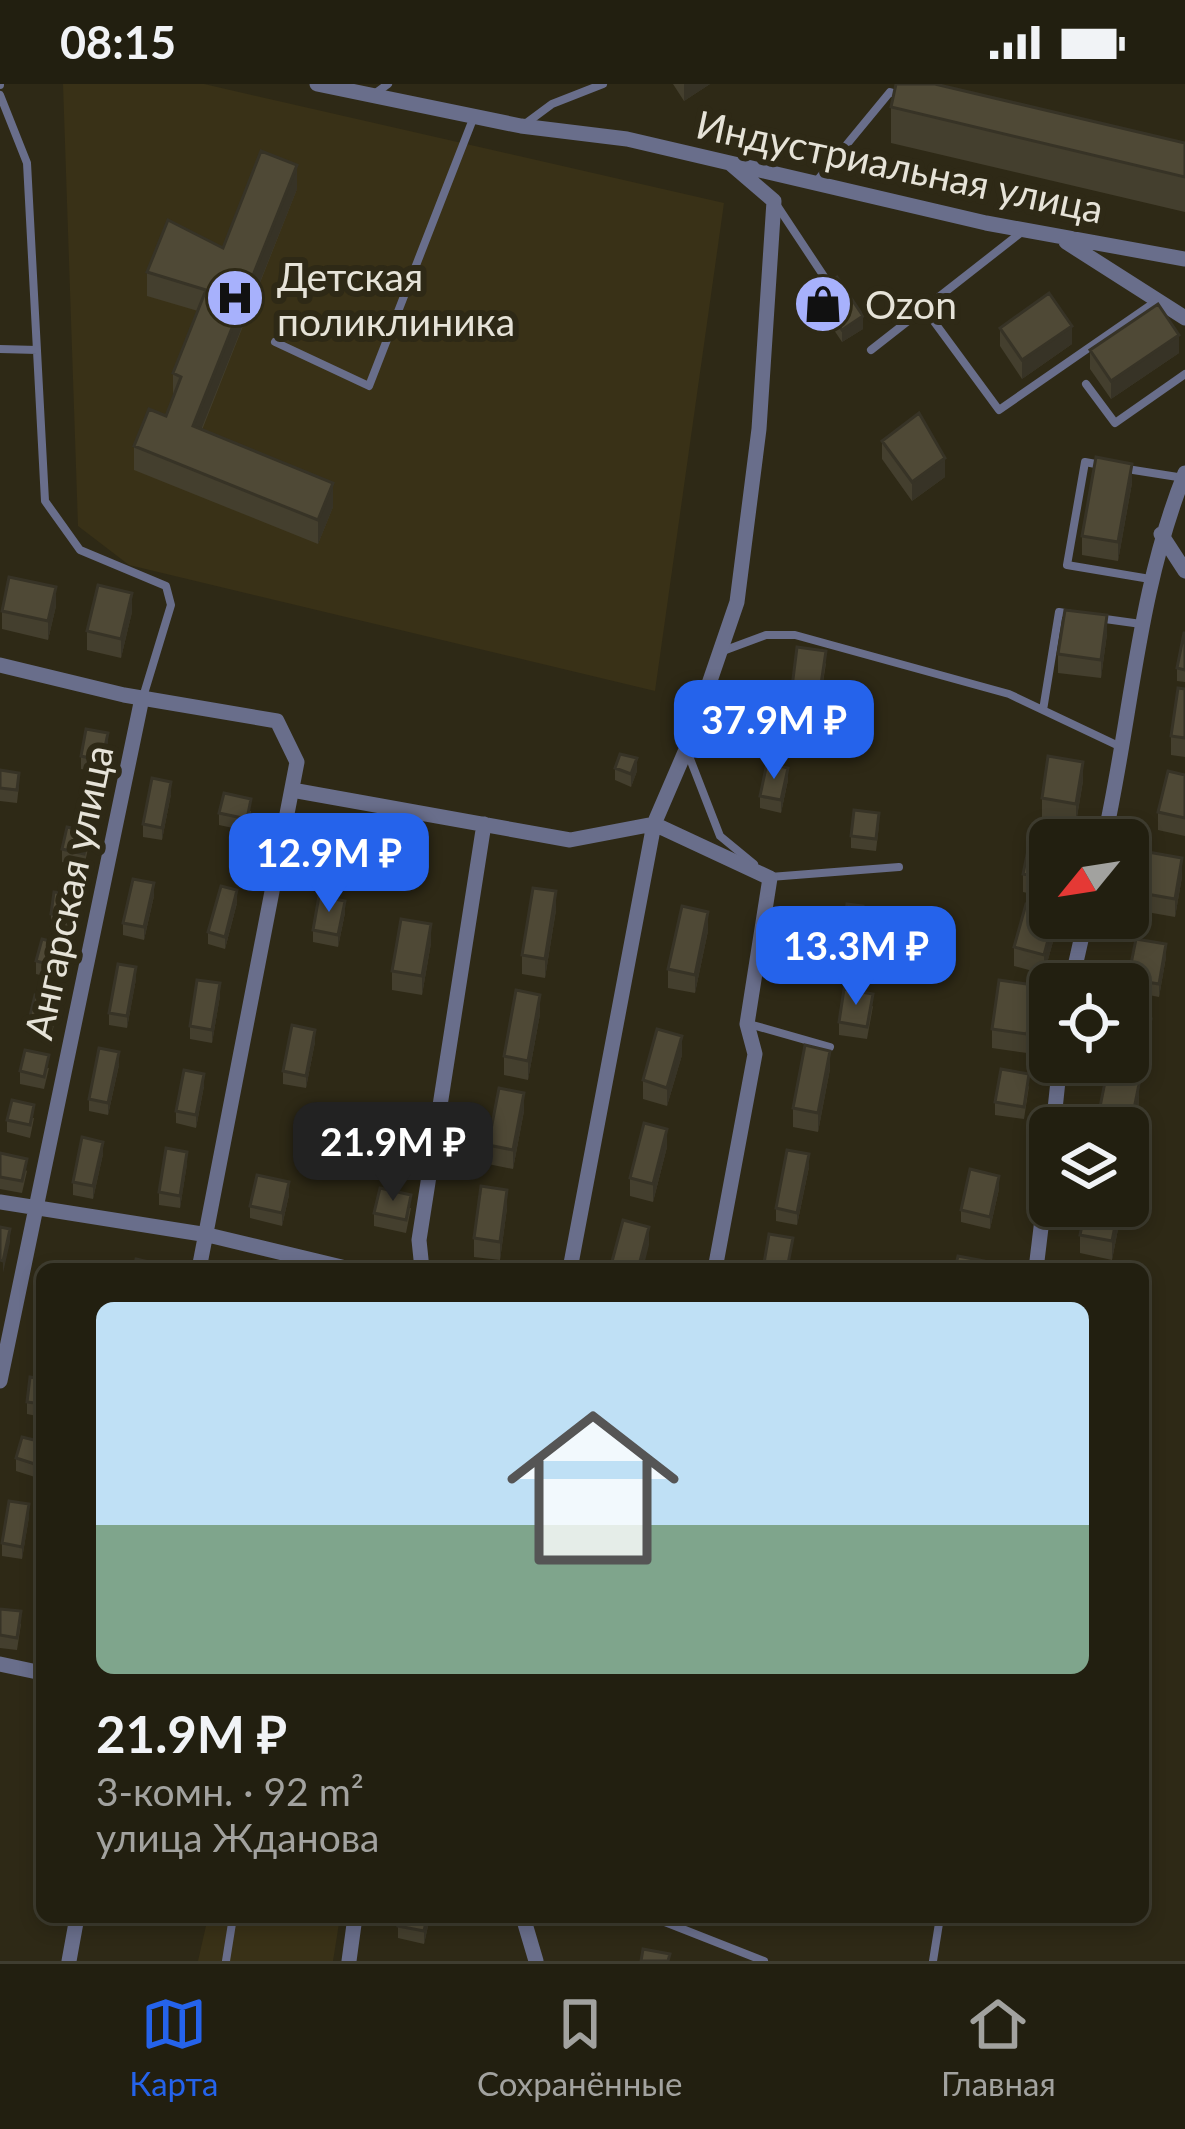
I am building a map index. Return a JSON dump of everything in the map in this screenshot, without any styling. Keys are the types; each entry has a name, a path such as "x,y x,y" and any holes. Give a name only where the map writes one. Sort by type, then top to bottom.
{"street":[{"name":"Индустриальная улица","path":"317,84 521,126 627,139 1024,230 1185,259"},
{"path":"571,1263 654,824 686,750 737,602 759,429 774,201 730,164"},
{"path":"1058,237 1185,318"},
{"path":"1109,819 1150,579 1161,534 1184,476"},
{"path":"1161,534 1185,571"},
{"path":"0,665 142,698 277,721 297,762 201,1263"},
{"name":"Ангарская улица","path":"0,1381 142,698"},
{"path":"292,790 570,840 654,824 770,878 747,1024 755,1054 716,1263"},
{"path":"421,1263 419,1240 484,824"},
{"path":"0,1202 208,1235 325,1263"},
{"path":"1037,1263 1041,1227"},
{"path":"0,1664 36,1672"},
{"path":"69,1961 76,1923"},
{"path":"349,1961 354,1923"},
{"path":"525,1923 536,1961"}],"lane":[{"path":"371,96 388,84"},
{"path":"521,126 552,104 603,84"},
{"path":"814,184 890,92 913,98"},
{"path":"0,94 27,163 45,501 80,550 166,586 171,605 142,698"},
{"path":"275,342 369,386 474,117"},
{"path":"774,201 829,284"},
{"path":"871,350 1024,230"},
{"path":"924,308 999,410 1157,300"},
{"path":"0,350 38,350"},
{"path":"1086,384 1115,423 1185,374"},
{"path":"1150,579 1067,565 1085,462 1184,476"},
{"path":"1043,710 1058,612 1141,624"},
{"path":"720,653 766,634 795,635 1009,694 1124,749"},
{"path":"686,750 720,836 770,878 899,867"},
{"path":"747,1024 830,1047"},
{"path":"226,1961 232,1923"},
{"path":"667,1923 764,1961"},
{"path":"933,1961 939,1923"}],"shaded area":[{"path":"63,84 204,84 724,203 655,691 129,565 78,526"},
{"path":"207,1923 339,1923 333,1961 198,1961"}],"building":[{"path":"896,84 935,84 1185,143 1185,177 891,107"},
{"path":"261,151 297,165 193,426 333,483 318,520 134,446 149,409 166,416 181,377 173,373 206,290 147,272 168,220 223,248"},
{"path":"837,277 863,316 842,330 816,291"},
{"path":"1049,293 1072,326 1022,360 1000,328"},
{"path":"1158,304 1179,335 1111,381 1090,350"},
{"path":"919,413 945,458 912,482 882,441"},
{"path":"1096,457 1132,464 1118,542 1082,536"},
{"path":"9,577 56,587 48,621 2,611"},
{"path":"98,585 132,593 121,639 87,631"},
{"path":"1065,610 1107,615 1101,660 1058,654"},
{"path":"1185,633 1185,670 1177,668"},
{"path":"797,647 826,651 820,691 792,687"},
{"path":"1178,688 1185,689 1185,738 1171,736"},
{"path":"86,729 108,733 102,761 81,756"},
{"path":"620,754 637,758 631,774 615,768"},
{"path":"1048,756 1083,762 1076,804 1042,798"},
{"path":"767,763 788,768 781,800 760,796"},
{"path":"0,770 19,773 17,790 0,788"},
{"path":"1168,771 1185,775 1185,818 1158,812"},
{"path":"152,778 171,782 162,828 143,824"},
{"path":"224,793 251,799 247,819 219,813"},
{"path":"854,810 879,813 876,839 851,836"},
{"path":"67,827 89,832 84,854 62,849"},
{"path":"1149,852 1182,858 1175,899 1149,894"},
{"path":"133,879 154,883 144,927 123,923"},
{"path":"221,886 237,890 225,937 208,932"},
{"path":"533,888 556,891 545,959 522,955"},
{"path":"54,892 79,895 76,918 51,914"},
{"path":"319,896 345,901 338,935 313,930"},
{"path":"847,904 863,906 857,945 841,942"},
{"path":"1029,905 1029,939 1048,939 1044,955 1014,947"},
{"path":"682,906 708,912 695,975 668,969"},
{"path":"401,919 431,924 422,976 392,971"},
{"path":"42,939 69,946 63,968 36,961"},
{"path":"1136,939 1166,944 1159,984 1149,982 1149,963 1131,963"},
{"path":"118,964 136,967 127,1016 109,1013"},
{"path":"197,980 220,983 212,1030 190,1026"},
{"path":"999,980 1029,984 1027,1034 992,1029"},
{"path":"844,989 873,994 867,1027 839,1022"},
{"path":"516,990 540,995 528,1061 504,1056"},
{"path":"35,995 57,1000 52,1021 30,1016"},
{"path":"292,1025 315,1030 306,1076 283,1071"},
{"path":"657,1029 682,1036 667,1088 643,1080"},
{"path":"805,1045 830,1051 818,1113 793,1108"},
{"path":"99,1048 119,1052 108,1103 89,1099"},
{"path":"25,1050 49,1055 44,1077 20,1071"},
{"path":"1001,1069 1029,1074 1024,1107 995,1102"},
{"path":"184,1070 204,1074 196,1115 176,1111"},
{"path":"1105,1083 1139,1084 1134,1107 1100,1107"},
{"path":"499,1088 524,1093 513,1150 488,1145"},
{"path":"12,1100 34,1105 30,1125 7,1120"},
{"path":"644,1123 667,1129 653,1184 630,1178"},
{"path":"82,1137 103,1142 93,1186 73,1182"},
{"path":"166,1148 187,1152 180,1196 159,1192"},
{"path":"787,1150 809,1154 797,1213 776,1208"},
{"path":"0,1153 27,1159 22,1181 0,1177"},
{"path":"970,1169 999,1176 990,1217 961,1210"},
{"path":"257,1175 289,1182 282,1213 250,1206"},
{"path":"481,1186 507,1190 500,1242 474,1238"},
{"path":"380,1188 411,1195 406,1220 374,1213"},
{"path":"623,1220 649,1227 640,1263 612,1263"},
{"path":"0,1227 10,1229 3,1261 0,1260"},
{"path":"1082,1227 1115,1227 1112,1241 1080,1235"},
{"path":"769,1234 793,1238 788,1263 764,1263"},
{"path":"958,1256 984,1261 984,1263 956,1263"},
{"path":"30,1377 36,1378 36,1403 27,1402"},
{"path":"22,1437 36,1440 36,1464 16,1458"},
{"path":"9,1501 29,1504 22,1547 2,1543"},
{"path":"0,1609 21,1611 17,1638 0,1635"},
{"path":"399,1923 426,1923 424,1931"},
{"path":"643,1949 670,1954 668,1961 641,1961"}],"place":[{"name":"Детская поликлиника","path":"235,298"},
{"name":"Ozon","path":"823,304"}]}
